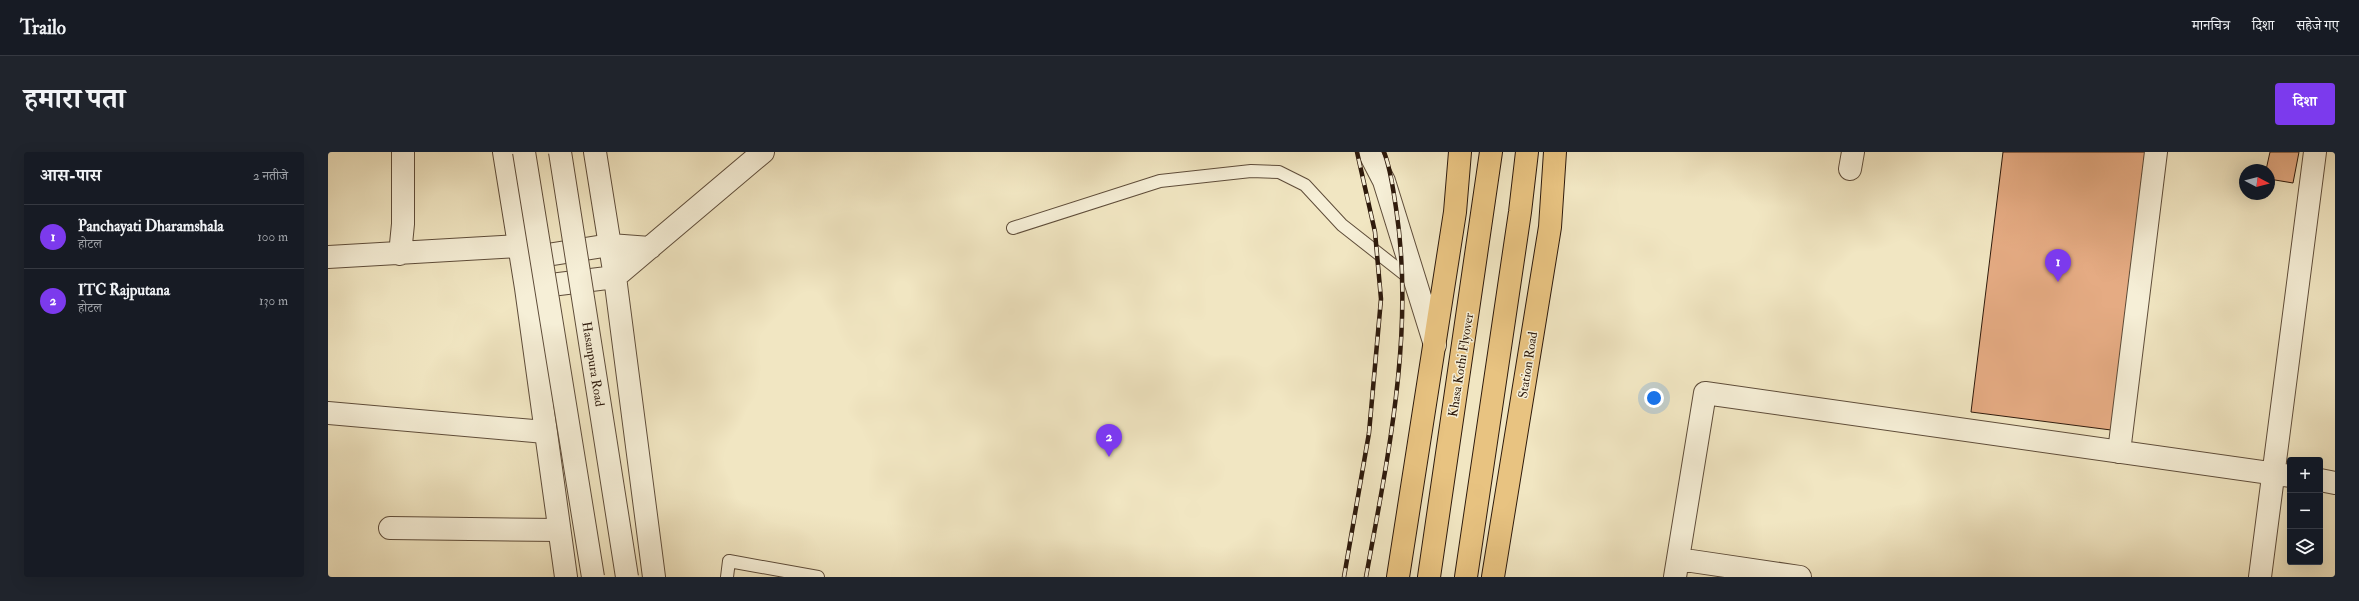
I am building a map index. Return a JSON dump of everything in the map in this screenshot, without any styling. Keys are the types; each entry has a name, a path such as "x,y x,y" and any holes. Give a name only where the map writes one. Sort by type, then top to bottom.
{"main road":[{"path":"1398,577 1455,212 1460,152"},
{"name":"Khasa Kothi Flyover","path":"1429,577 1491,152"},
{"path":"1466,577 1519,219 1527,152"},
{"name":"Station Road","path":"1493,577 1550,227 1555,152"}],"street":[{"path":"400,254 403,224 403,152"},
{"path":"504,152 526,288 544,432 566,577"},
{"path":"524,152 593,577"},
{"name":"Hasanpura Road","path":"560,152 627,577"},
{"path":"595,152 615,277 654,577"},
{"path":"526,288 615,277 763,152"},
{"path":"1369,152 1384,182 1435,345"},
{"path":"2118,452 2156,152"},
{"path":"2260,577 2282,475 2315,152"},
{"path":"328,257 520,252 610,245 650,248"},
{"path":"1800,577 1676,568 1705,393 2282,475"},
{"path":"328,413 544,432"},
{"path":"2323,481 2335,483"},
{"path":"390,528 559,530"}],"lane":[{"path":"1013,228 1160,181 1252,171 1279,172 1305,185 1342,225 1415,282"},
{"path":"727,577 729,561 818,577"}],"building":[{"path":"2003,152 2145,152 2111,430 1971,412"},
{"path":"2270,152 2299,152 2293,183 2275,180 2275,164 2267,164"}],"railway":[{"path":"1344,577 1369,433 1381,299 1375,232 1357,152"},
{"path":"1366,577 1383,486 1401,347 1401,254 1393,187 1384,152"}],"place":[{"name":"Panchayati Dharamshala","path":"2058,282"},
{"name":"ITC Rajputana","path":"1109,457"}]}
